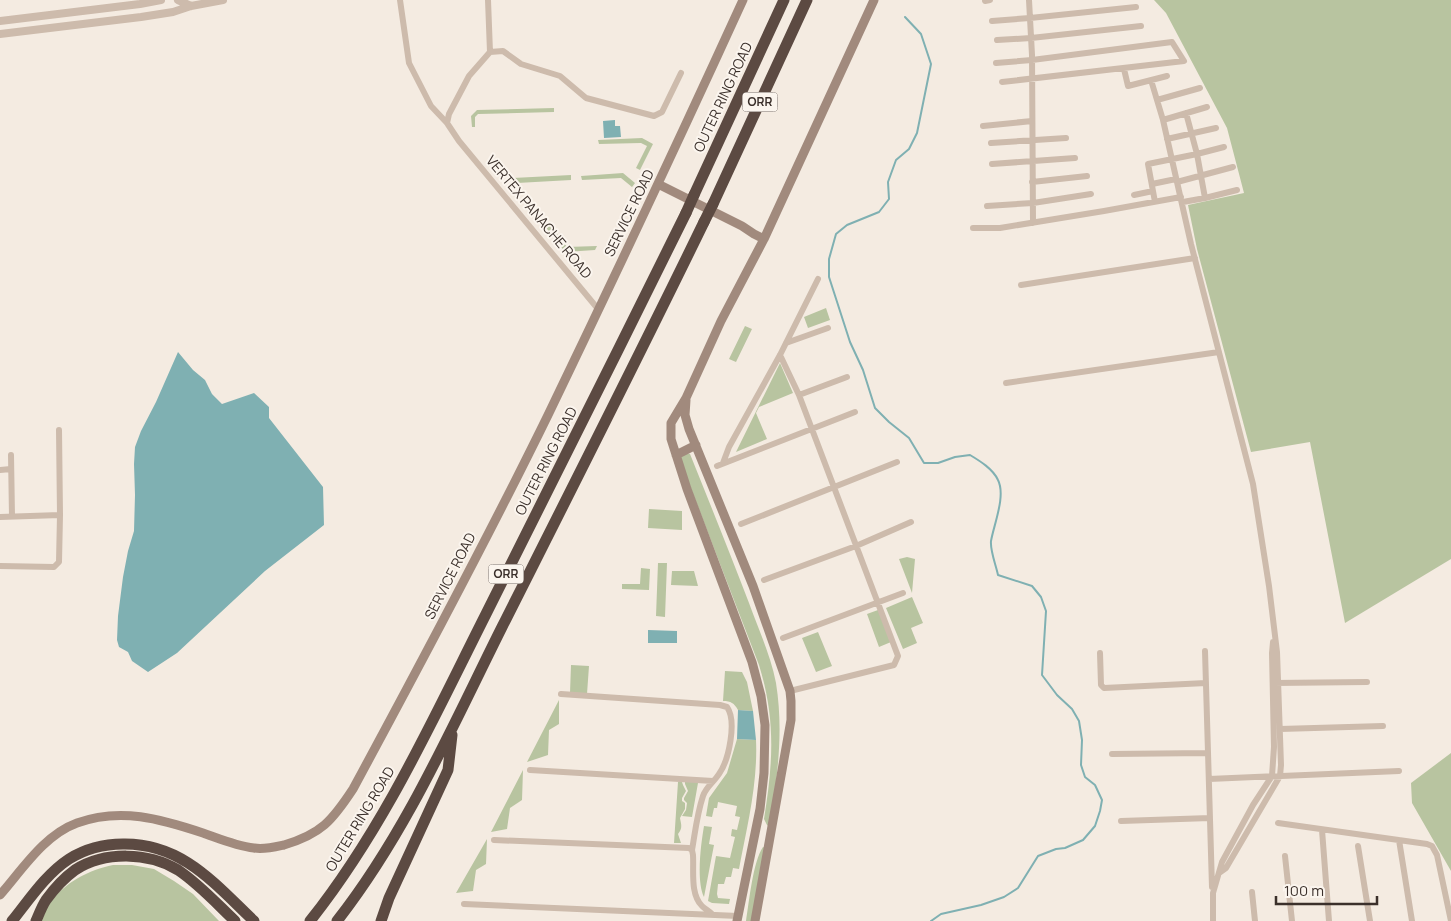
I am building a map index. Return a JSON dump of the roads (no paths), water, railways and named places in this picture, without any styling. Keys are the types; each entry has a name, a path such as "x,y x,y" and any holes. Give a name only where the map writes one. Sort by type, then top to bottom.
{"highway":[{"name":"OUTER RING ROAD","path":"310,921 356,858 402,781 622,344 686,213 784,0"},
{"name":"ORR","path":"337,921 365,882 394,836 454,725 713,204 807,0"},
{"path":"381,921 448,770 454,725"},
{"path":"12,921 53,872 69,859 97,847 136,843 160,848 184,859 209,879 254,921"},
{"path":"36,921 45,901 61,882 76,870 94,861 113,856 135,856 156,860 177,870 201,889 235,921"}],"main road":[{"name":"SERVICE ROAD","path":"0,895 46,841 76,823 108,814 151,818 180,825 235,845 256,849 279,846 301,840 320,830 339,810 353,790 430,646 548,414 658,184 743,0"},
{"path":"737,918 760,809 764,773 765,725 761,696 752,662 676,455 671,439 671,423 686,398 721,321 764,239 874,0"},
{"path":"658,184 764,239"},
{"path":"686,398 685,415 753,586 790,691 791,720 755,921"},
{"path":"676,455 696,444"},
{"path":"755,835 770,838"}],"street":[{"path":"0,21 161,0"},
{"path":"178,0 191,6"},
{"path":"0,34 141,17 173,12 191,6 223,0"},
{"name":"VERTEX PANACHE ROAD","path":"400,0 409,63 431,106 598,309"},
{"path":"447,124 469,76 490,52 488,0"},
{"path":"985,0 990,0"},
{"path":"1029,0 1032,60 1033,223"},
{"path":"992,20 1136,7"},
{"path":"997,40 1141,26"},
{"path":"996,63 1172,42 1184,61 1002,82"},
{"path":"490,52 503,51 521,64 560,76 586,98 654,116 662,112 681,73"},
{"path":"1124,68 1128,86 1167,76"},
{"path":"1151,80 1163,120 1195,258 1253,484 1269,586 1274,633 1272,653 1280,729 1280,776 1226,868 1219,873"},
{"path":"1157,100 1200,88"},
{"path":"1163,120 1207,106"},
{"path":"1186,113 1197,154 1205,198"},
{"path":"982,126 1032,121"},
{"path":"1167,139 1216,128"},
{"path":"991,143 1066,138"},
{"path":"1155,202 1148,164 1224,147"},
{"path":"992,164 1075,158"},
{"path":"1134,195 1177,180 1233,167"},
{"path":"1032,182 1087,176"},
{"path":"973,228 1000,228 1155,202 1205,198 1237,190"},
{"path":"987,206 1033,203 1091,194"},
{"path":"1021,286 1195,258"},
{"path":"818,279 780,355 720,464 855,412"},
{"path":"786,343 828,328"},
{"path":"1006,383 1219,352"},
{"path":"780,355 799,395 898,656 894,665 790,691"},
{"path":"799,395 847,377"},
{"path":"0,566 57,566 60,558 59,430"},
{"path":"11,455 12,516"},
{"path":"741,524 897,462"},
{"path":"0,470 11,469"},
{"path":"0,517 60,516"},
{"path":"764,580 856,546 911,522"},
{"path":"783,638 902,593"},
{"path":"1205,651 1213,921"},
{"path":"1100,653 1101,685 1104,688 1206,683"},
{"path":"1275,683 1367,682"},
{"path":"1213,893 1222,862 1253,805 1272,776 1275,683"},
{"path":"561,694 727,706 731,714 731,736 719,774 703,795 692,850 697,900 713,914"},
{"path":"1280,729 1384,726"},
{"path":"1112,754 1208,752"},
{"path":"530,770 713,781"},
{"path":"1209,779 1399,771"},
{"path":"1121,822 1210,818"},
{"path":"1278,823 1432,846 1435,850 1451,921"},
{"path":"1322,830 1329,921"},
{"path":"494,840 682,847 692,850"},
{"path":"1398,840 1412,921"},
{"path":"1358,846 1370,921"},
{"path":"1285,856 1292,921"},
{"path":"1252,892 1255,921"},
{"path":"464,904 713,914 737,918"}],"water":[{"path":"615,120 615,126 620,126 621,137 604,138 603,121"},
{"path":"178,352 193,370 205,380 212,394 222,404 254,393 269,407 269,418 323,487 324,525 265,571 177,653 148,672 132,661 128,652 119,647 117,640 118,616 123,577 134,531 135,447"},
{"path":"648,630 677,631 677,643 648,643"},
{"path":"738,710 753,711 756,740 737,739"}],"waterway":[{"path":"905,17 921,34 931,64 917,133 909,149 896,160 888,182 889,199 879,212 847,225 836,234 829,259 829,277 850,342 863,370 875,408 909,438 924,463 938,463 955,457 970,455 990,469 996,476 1001,494 991,545 998,575 1032,586 1041,597 1046,611 1042,675 1057,695 1072,709 1079,721 1082,740 1081,765 1085,777 1095,785 1102,800 1095,826 1083,840 1065,848 1056,849 1038,856 1018,888 1004,897 981,905 941,914 931,921"}]}
